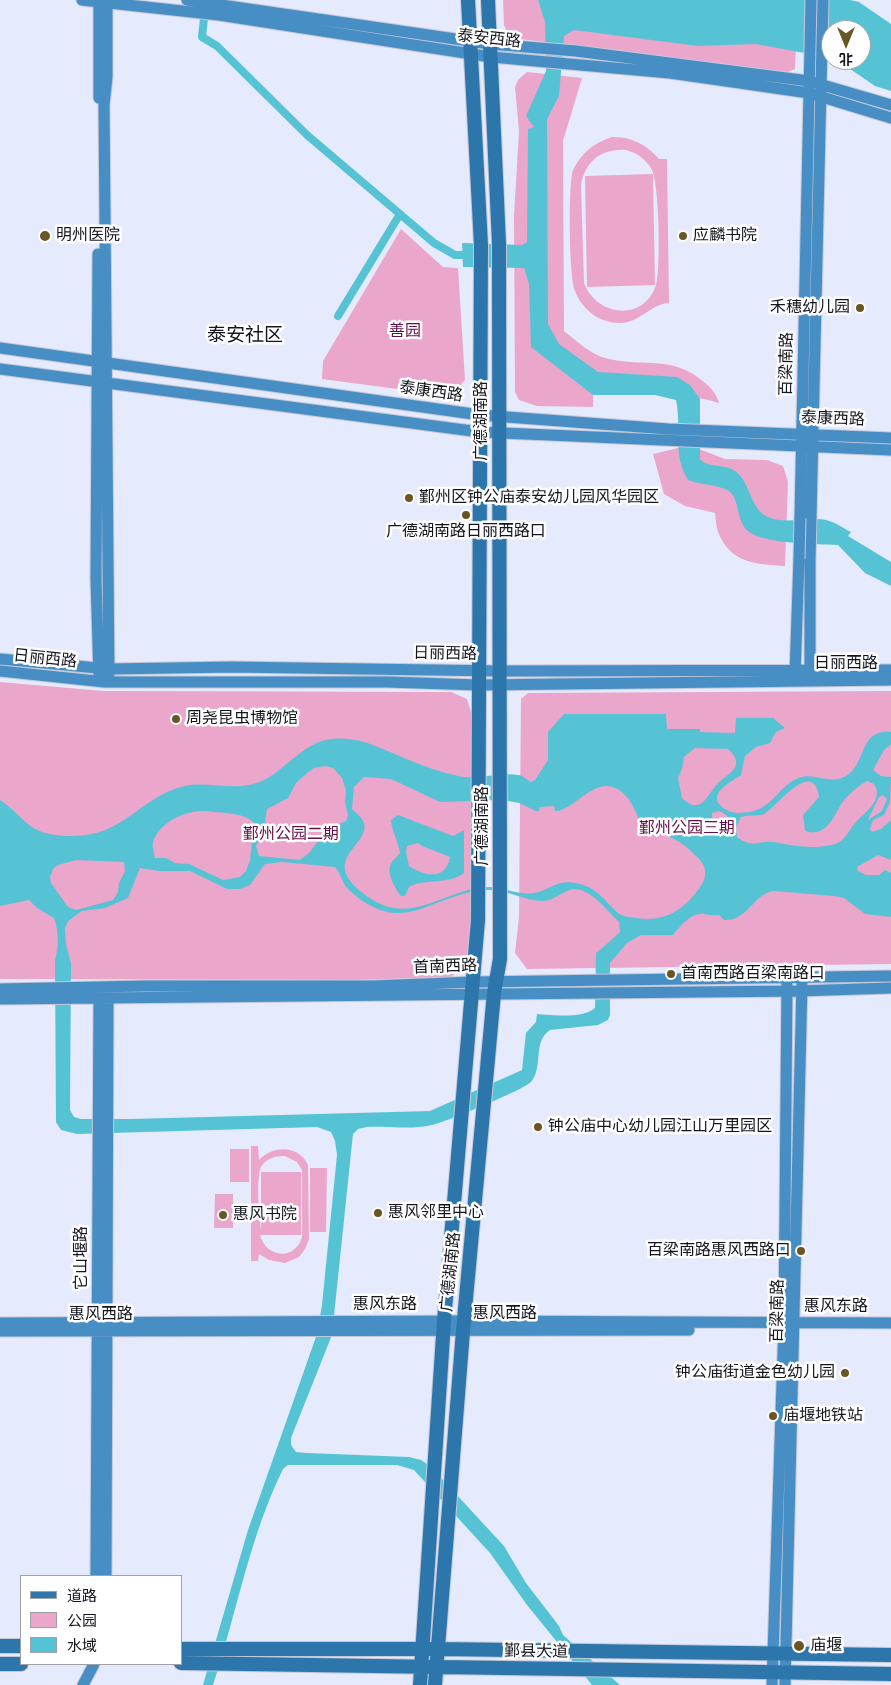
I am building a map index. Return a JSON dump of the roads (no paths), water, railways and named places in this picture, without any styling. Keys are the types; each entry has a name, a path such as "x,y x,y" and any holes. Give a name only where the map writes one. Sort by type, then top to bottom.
{"main road":[{"name":"泰安西路","path":"82,0 192,5 491,51 535,60 670,73 815,95 891,118"},
{"name":"广德湖南路","path":"420,1685 444,1326 478,920 481,244 468,0"},
{"name":"广德湖南路","path":"436,1685 464,1326 495,988 500,959 499,244 488,0"},
{"name":"百梁南路","path":"795,680 804,560 807,447 815,95 815,82 810,59 811,0"},
{"name":"百梁南路","path":"815,82 821,62 823,0"},
{"path":"103,1 103,382 96,580 104,682"},
{"name":"泰安西路","path":"491,51 541,48 815,82 891,105"},
{"name":"泰康西路","path":"0,348 480,415 807,447 891,450"},
{"name":"泰康西路","path":"0,369 480,432 668,434"},
{"name":"泰康西路","path":"699,436 807,434 891,438"},
{"name":"百梁南路","path":"804,560 810,674"},
{"name":"日丽西路","path":"0,659 104,669 232,667 479,670 501,678 795,680 810,674 891,670"},
{"name":"日丽西路","path":"0,671 104,682 387,682 479,685 501,678 795,668 810,674 891,680"},
{"name":"首南西路","path":"802,985 891,976"},
{"name":"百梁南路","path":"787,985 789,1327"},
{"name":"首南西路","path":"0,989 145,986 495,988 787,985 891,988"},
{"name":"百梁南路","path":"778,1679 802,985"},
{"name":"首南西路","path":"0,999 104,999 472,988"},
{"name":"它山堰路","path":"104,999 103,1328 106,1575"},
{"path":"0,1323 103,1328"},
{"name":"惠风东路","path":"789,1327 891,1323"},
{"name":"惠风东路","path":"103,1328 444,1326"},
{"name":"惠风西路","path":"444,1326 789,1327 891,1330"},
{"name":"惠风西路","path":"0,1331 103,1328"},
{"name":"它山堰路","path":"96,1575 103,1328"},
{"path":"0,1646 20,1646"},
{"name":"鄞县大道","path":"182,1649 438,1649 891,1655"},
{"name":"鄞县大道","path":"188,1663 437,1667 778,1679 891,1674"},
{"path":"0,1664 20,1664"},
{"path":"83,1685 93,1665"}],"water":[{"path":"538,0 850,0 859,2 891,24 891,91 875,86 852,70 871,70 871,20 821,20 821,56 756,44 698,46 574,30 564,36 559,96 547,119 548,324 559,344 598,372 677,377 690,385 700,399 700,459 708,464 726,467 735,471 744,482 758,508 768,517 782,520 826,520 851,532 848,536 891,562 891,586 865,573 838,545 777,541 765,539 748,531 741,521 734,496 730,492 720,487 688,480 680,461 676,400 655,395 593,395 531,347 529,284 524,268 463,267 462,243 522,245 527,242 528,129 534,127 526,116 546,71 545,22"},
{"path":"564,714 666,714 667,729 700,729 700,732 735,733 736,718 773,718 785,728 776,732 770,743 756,747 745,756 741,775 726,785 718,795 717,800 720,805 727,810 738,813 758,810 765,806 793,780 801,777 812,776 835,779 846,776 853,771 868,741 873,736 891,732 891,744 884,750 873,770 881,776 891,777 890,802 884,815 873,820 870,829 872,832 881,829 891,820 891,860 878,855 857,867 858,871 866,875 879,875 885,870 891,873 891,917 865,914 844,898 774,891 761,897 739,917 724,920 719,915 699,914 686,921 673,935 641,935 627,943 610,963 610,1015 608,1020 598,1025 550,1030 541,1041 537,1069 531,1082 514,1092 432,1125 408,1128 367,1127 358,1129 353,1134 332,1335 291,1438 291,1445 296,1452 409,1457 421,1460 430,1466 504,1546 526,1583 559,1626 563,1635 620,1685 592,1685 527,1605 490,1553 414,1470 397,1465 288,1465 283,1469 272,1494 253,1547 213,1685 203,1685 248,1530 317,1334 322,1305 337,1155 335,1141 331,1132 317,1127 77,1134 61,1130 56,1122 55,960 58,944 57,928 54,918 37,908 29,900 0,906 0,800 31,826 40,831 62,836 90,834 105,830 119,823 155,799 184,786 204,784 245,786 256,783 274,774 313,745 332,739 360,741 424,766 458,776 472,777 511,774 522,776 531,782 535,780 548,760 548,732","holes":["695,748 728,749 736,760 734,769 718,783 704,801 695,805 682,798 678,778 684,757","325,766 333,768 342,778 346,790 345,802 348,816 346,821 327,829 309,853 300,860 259,856 256,846 264,830 267,809 288,798 296,783 314,768","364,777 391,779 440,802 503,800 519,803 536,811 539,811 540,807 554,806 555,811 558,811 566,808 591,791 599,787 608,786 617,789 626,796 646,829 672,838 684,845 703,865 705,876 696,893 682,907 665,916 647,919 622,915 587,886 566,882 529,894 494,887 471,889 426,905 396,908 381,904 364,894 351,882 345,871 345,862 364,831 363,821 352,809 354,787","867,781 874,784 877,790 875,800 845,838 835,844 820,847 804,847 774,842 747,843 737,837 736,827 741,817 764,814 793,788 802,783 809,782 815,786 819,797 803,815 805,830 814,832 824,829 845,799","883,795 887,799 882,811 868,820 879,797","206,811 232,814 250,819 254,823 250,860 246,871 240,877 223,880 189,864 175,863 166,858 155,858 153,842 161,828 175,818 190,812","723,812 731,823 730,833 720,834 712,825 712,813","76,860 124,862 125,871 119,883 118,892 113,900 76,910 68,907 51,883 50,877 53,869 58,865","282,862 335,867 348,889 368,904 385,912 402,913 417,910 449,898 487,890 502,891 542,901 555,898 574,889 582,890 603,905 619,922 620,932 596,953 595,1008 583,1014 575,1015 537,1014 536,1022 526,1033 522,1070 430,1111 131,1119 81,1119 74,1117 70,1110 71,964 66,944 65,928 68,921 82,911 105,908 128,898 140,868 159,871 190,871 227,889 240,889 250,885 265,864"]},
{"path":"398,815 453,836 464,830 464,873 451,879 415,884 409,887 405,896 401,896 389,869 400,853 391,820","holes":["418,843 450,857 448,865 444,870 439,873 428,874 409,866 406,852 407,846"]}],"waterway":[{"path":"205,9 202,37 217,46 307,135 434,243 455,255 471,255"},
{"path":"338,316 400,214"}],"place":[{"name":"明州医院","path":"45,236"},
{"name":"应麟书院","path":"683,236"},
{"name":"禾穗幼儿园","path":"860,308"},
{"name":"鄞州区钟公庙泰安幼儿园风华园区","path":"409,498"},
{"name":"广德湖南路日丽西路口","path":"466,515"},
{"name":"周尧昆虫博物馆","path":"176,719"},
{"name":"首南西路百梁南路口","path":"671,974"},
{"name":"钟公庙中心幼儿园江山万里园区","path":"538,1127"},
{"name":"惠风邻里中心","path":"378,1213"},
{"name":"惠风书院","path":"223,1215"},
{"name":"百梁南路惠风西路口","path":"801,1251"},
{"name":"钟公庙街道金色幼儿园","path":"845,1373"},
{"name":"庙堰地铁站","path":"773,1416"},
{"name":"庙堰","path":"799,1646"}],"district":[{"name":"泰安社区","path":"245,336"}],"park label":[{"name":"善园","path":"405,332"},
{"name":"鄞州公园三期","path":"687,829"},
{"name":"鄞州公园二期","path":"291,835"}]}
